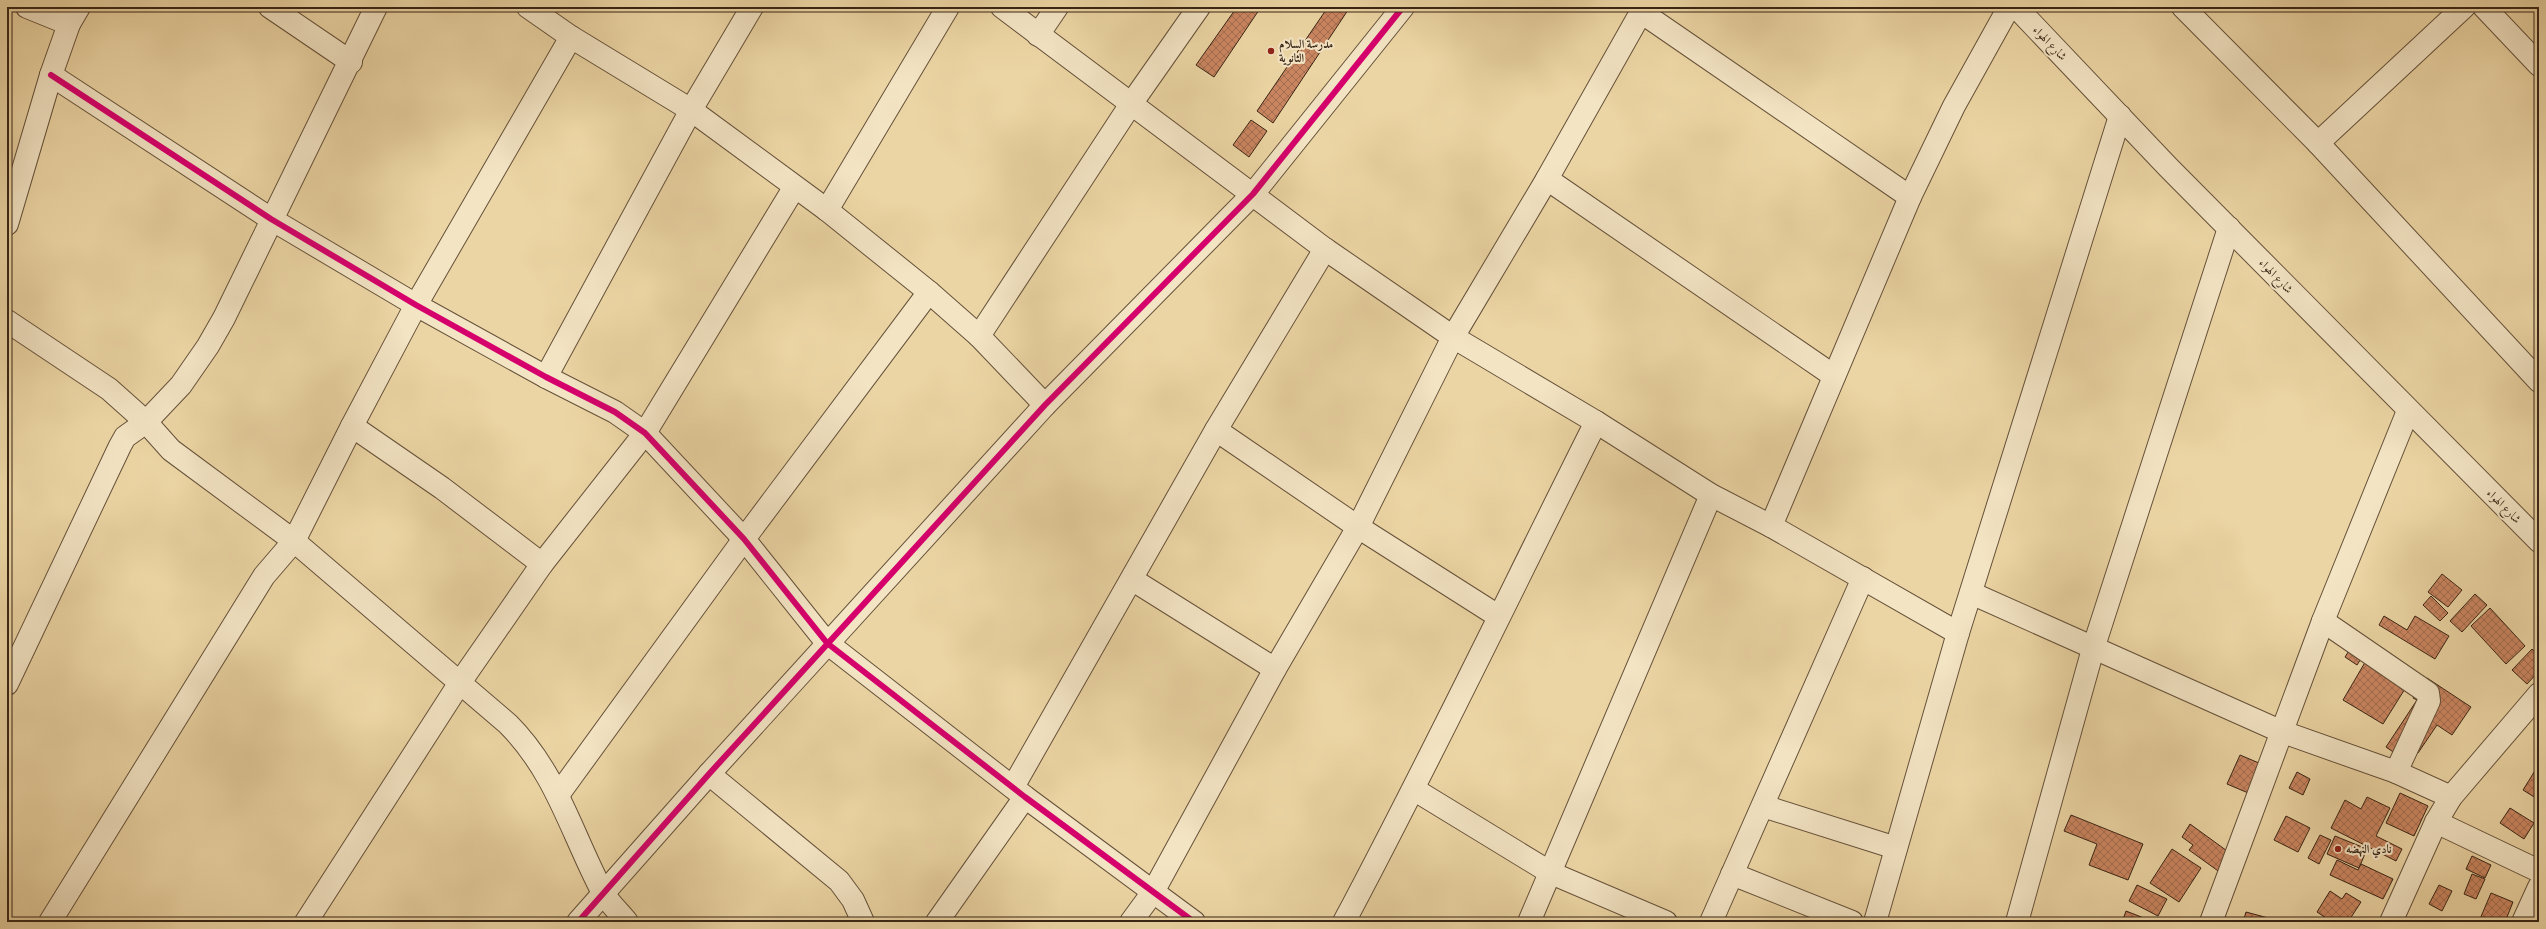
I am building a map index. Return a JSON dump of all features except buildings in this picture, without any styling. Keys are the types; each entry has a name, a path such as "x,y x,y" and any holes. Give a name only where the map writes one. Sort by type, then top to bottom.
{"street":[{"path":"7,224 51,75 74,16 27,7"},
{"path":"270,7 351,62"},
{"path":"7,684 120,446 125,438 146,422 181,385 208,346 224,318 271,219 351,62 376,7"},
{"path":"528,7 571,37 691,110 794,188 827,210 929,292 979,336 1045,405"},
{"path":"546,377 691,110 752,7"},
{"path":"827,210 948,7"},
{"path":"1002,7 1325,249 1453,337 1596,422 1711,495 1771,526 1958,633"},
{"path":"1038,35 1057,7"},
{"path":"979,336 1131,104 1199,7"},
{"path":"578,922 603,892 827,643 1045,405 1253,194 1403,7"},
{"path":"1771,526 1910,197 1954,106 2009,7"},
{"name":"شارع الهواء","path":"2016,7 2228,228 2408,411 2539,541"},
{"path":"2183,7 2318,143 2539,381"},
{"path":"2318,143 2464,7"},
{"path":"2484,7 2539,65"},
{"path":"1131,922 1153,892 1275,669 1358,527 1453,337 1547,180 1642,9 1910,197"},
{"path":"50,922 264,576 294,542 352,426 416,305 571,37"},
{"path":"51,75 271,219 416,305 546,377 615,412 645,433 744,539 827,643 1019,792 1194,922"},
{"path":"1875,922 1958,633 2120,116"},
{"path":"1547,180 1834,376"},
{"path":"306,922 461,682 542,564 645,433 794,188"},
{"path":"2017,922 2093,649 2228,228"},
{"path":"937,922 1019,792 1133,580 1216,430 1325,249"},
{"path":"558,794 744,539 929,292"},
{"path":"7,321 109,389 146,422 171,450 184,461 294,542 461,682 523,739 538,759 558,794 603,892 627,922"},
{"path":"2210,922 2322,621 2408,411"},
{"path":"1344,922 1415,790 1498,616 1596,422"},
{"path":"352,426 442,488 542,564"},
{"path":"1216,430 1358,527 1498,616"},
{"path":"1529,922 1711,495"},
{"path":"1711,922 1863,578"},
{"path":"1133,580 1275,669"},
{"path":"1971,593 2093,649 2280,731 2396,772 2450,797"},
{"path":"2322,621 2428,693 2429,701 2396,772"},
{"path":"2391,922 2436,822 2450,797 2539,694"},
{"path":"709,774 839,881 853,900 863,922"},
{"path":"1415,790 1551,873 1666,922"},
{"path":"1763,806 1896,848"},
{"path":"2436,822 2539,871"},
{"path":"1732,874 1852,922"},
{"path":"2523,922 2539,887"}],"cycle path":[{"path":"578,922 709,774 1045,405 1253,194 1403,7"},
{"path":"51,75 271,219 416,305 546,377 615,412 645,433 744,539 827,643 1025,797 1194,922"}],"place":[{"name":"مدرسة السلام الثانوية","path":"1271,51"},
{"name":"نادي النهضه","path":"2338,849"}]}
